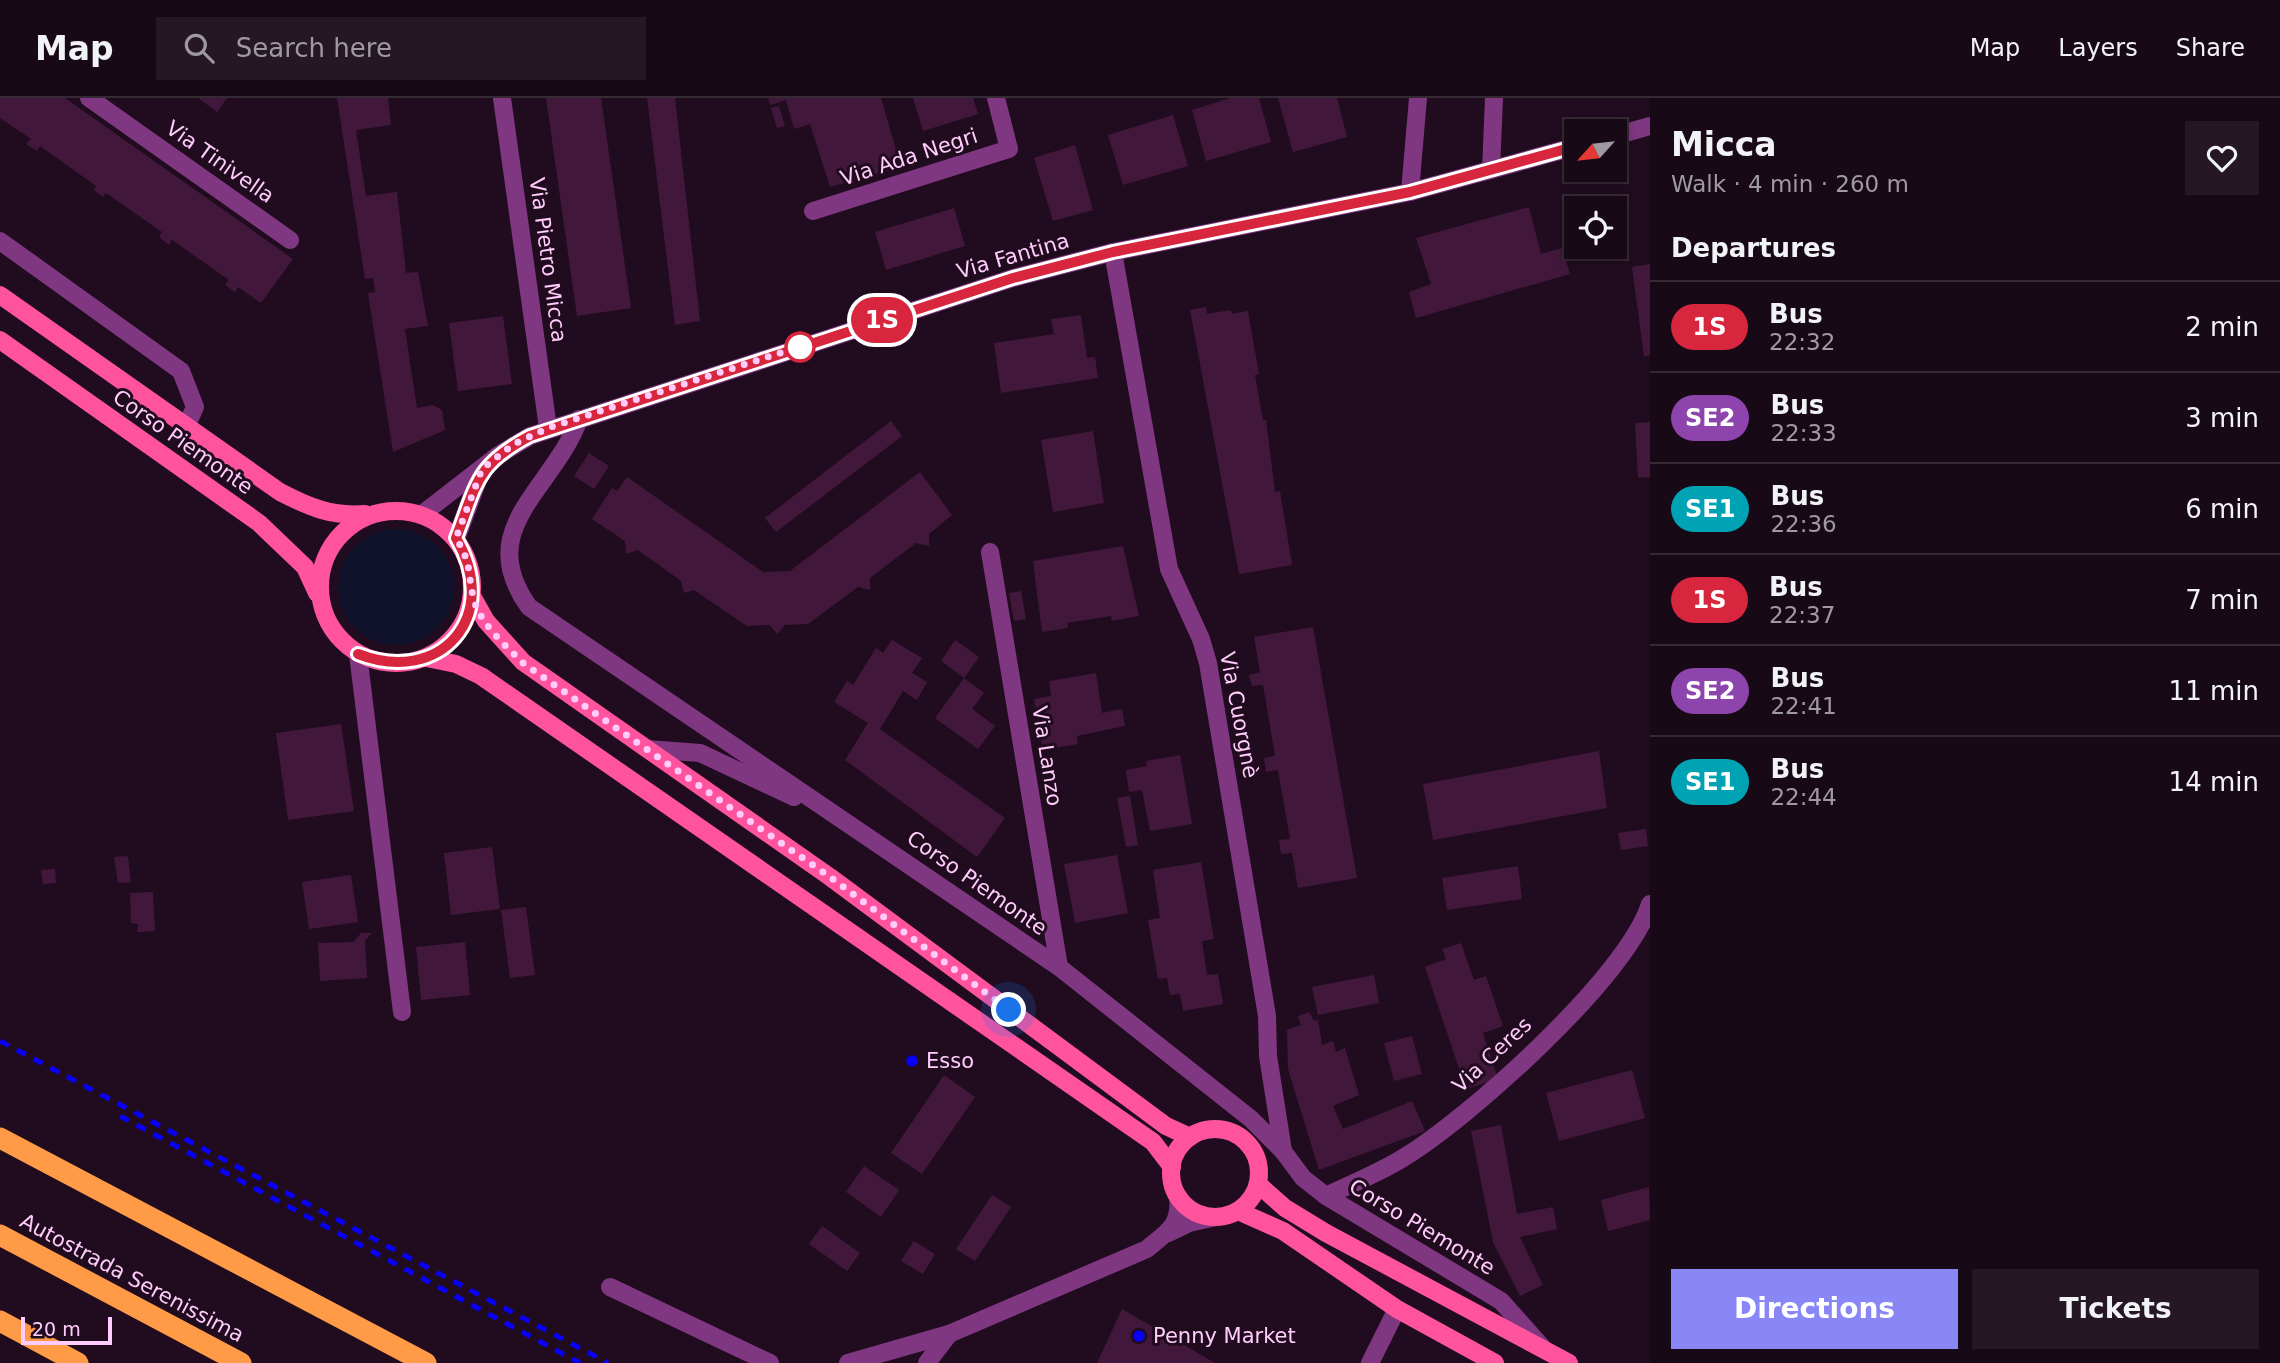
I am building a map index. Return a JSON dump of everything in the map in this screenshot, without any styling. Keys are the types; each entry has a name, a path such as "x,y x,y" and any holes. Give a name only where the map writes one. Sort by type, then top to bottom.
{"highway":[{"path":"0,1138 426,1363"},
{"name":"Autostrada Serenissima","path":"0,1235 241,1363"},
{"path":"0,1321 78,1363"}],"main road":[{"name":"Corso Piemonte","path":"0,295 280,492 307,506 340,516 379,512"},
{"name":"Corso Piemonte","path":"0,340 259,523 305,567 320,599"},
{"path":"473,598 465,623 449,644 427,658 404,664 380,663 358,654 334,630 320,599 320,576 327,554 340,535 358,520 379,512 400,510 421,515 440,524 456,538 469,566 473,598 486,621 523,663 830,877 1166,1126 1190,1137"},
{"path":"427,658 457,664 481,676 1153,1142 1172,1167"},
{"path":"1213,1129 1243,1138 1256,1157 1258,1184 1253,1196 1238,1211 1216,1217 1194,1212 1178,1196 1172,1180 1172,1167 1180,1147 1190,1137 1213,1129"},
{"name":"Corso Piemonte","path":"1258,1184 1285,1208 1326,1233 1569,1363"},
{"path":"1238,1211 1283,1231 1397,1309 1496,1363"}],"street":[{"name":"Via Tinivella","path":"89,98 290,240"},
{"name":"Via Pietro Micca","path":"502,98 548,428"},
{"name":"Via Ada Negri","path":"813,211 1009,149 996,98"},
{"path":"1410,192 1418,98"},
{"path":"1491,170 1494,98"},
{"path":"1628,133 1650,127"},
{"name":"Via Fantina","path":"421,515 514,444 548,428 1013,278 1113,252 1410,192 1564,150"},
{"name":"Corso Piemonte","path":"0,240 181,371 195,407 186,427"},
{"name":"Via Cuorgnè","path":"1113,252 1169,569 1201,639 1208,663 1267,1016 1268,1056 1283,1152"},
{"name":"Corso Piemonte","path":"579,419 570,443 514,523 508,544 508,567 516,588 529,607 1059,967 1251,1119 1283,1152 1303,1178 1326,1196 1501,1301 1546,1351"},
{"path":"456,538 482,469"},
{"name":"Via Lanzo","path":"990,552 1059,967"},
{"path":"358,654 402,1013"},
{"path":"647,749 700,753 848,822"},
{"name":"Via Ceres","path":"1326,1196 1402,1159 1505,1079 1602,979 1638,933 1650,904"},
{"path":"848,1363 948,1334 1147,1250 1165,1234 1180,1214 1178,1196"},
{"path":"1165,1234 1189,1223 1216,1217"},
{"path":"610,1287 770,1363"},
{"path":"1370,1363 1397,1309"},
{"path":"927,1363 948,1334"}],"shaded area":[{"path":"396,529 418,533 437,546 450,565 454,587 450,609 437,628 418,641 396,645 374,641 355,628 342,609 338,587 342,565 355,546 374,533"}],"building":[{"path":"0,98 65,98 293,259 261,303 238,287 235,292 225,285 229,280 172,240 169,245 159,237 162,232 106,193 103,197 94,190 96,186 40,146 37,151 26,144 31,139 0,118"},
{"path":"198,98 227,98 217,112"},
{"path":"337,98 388,98 391,125 356,130 366,196 397,192 406,273 418,272 428,326 405,329 417,408 433,405 442,410 445,430 393,452 368,293 375,292 373,278 365,279"},
{"path":"546,98 601,98 631,308 577,316"},
{"path":"647,98 675,98 700,321 675,325"},
{"path":"768,98 881,98 901,167 830,187 810,124 794,129 786,100 770,105"},
{"path":"913,98 973,98 978,114 923,131"},
{"path":"1231,98 1259,98 1271,142 1206,161 1192,110"},
{"path":"1278,98 1337,98 1347,137 1293,152"},
{"path":"779,106 785,126 777,128 771,108"},
{"path":"1173,115 1188,166 1123,185 1108,135"},
{"path":"1075,145 1093,210 1053,221 1034,158"},
{"path":"1529,207 1541,254 1562,248 1570,274 1416,318 1409,292 1431,284 1416,238"},
{"path":"954,208 965,246 886,270 875,232"},
{"path":"1650,264 1650,355 1644,356 1632,267"},
{"path":"1206,307 1207,314 1231,310 1232,314 1248,311 1259,374 1255,375 1263,420 1266,420 1275,492 1280,491 1292,565 1239,574 1190,310"},
{"path":"1081,315 1087,358 1095,357 1098,378 1001,393 994,343 1054,334 1051,319"},
{"path":"503,316 512,384 458,391 449,323"},
{"path":"891,421 902,436 776,532 765,518"},
{"path":"1650,422 1650,477 1638,478 1635,423"},
{"path":"1093,431 1104,503 1053,512 1041,440"},
{"path":"589,453 609,466 594,489 574,476"},
{"path":"920,472 952,515 929,534 929,546 916,543 870,578 870,590 858,587 808,624 785,625 777,634 770,625 747,626 694,590 684,593 681,581 638,550 626,554 625,541 592,519 612,488 617,491 627,477 763,572 790,571"},
{"path":"1123,546 1139,616 1112,621 1111,616 1067,623 1068,628 1042,632 1033,561"},
{"path":"1021,591 1026,619 1014,621 1009,593"},
{"path":"1313,627 1357,878 1298,888 1292,853 1281,854 1279,840 1290,839 1278,770 1266,772 1264,758 1275,756 1263,685 1252,686 1249,675 1260,672 1254,637"},
{"path":"892,640 922,658 912,673 927,682 917,700 903,691 880,729 1005,818 977,857 845,760 868,723 834,702 847,681 853,685 876,648 883,653"},
{"path":"955,640 979,657 964,678 941,661"},
{"path":"1096,673 1102,713 1122,709 1125,726 1077,736 1078,744 1043,750 1034,699 1051,696 1049,681"},
{"path":"964,678 984,693 972,709 995,726 978,749 935,718"},
{"path":"341,724 354,811 288,820 276,733"},
{"path":"1599,751 1607,808 1433,840 1423,784"},
{"path":"1180,755 1192,824 1150,831 1142,790 1129,792 1126,770 1147,766 1146,761"},
{"path":"1130,796 1138,845 1126,847 1117,798"},
{"path":"1646,829 1648,846 1621,850 1618,833"},
{"path":"492,847 500,909 451,915 444,853"},
{"path":"1117,855 1128,913 1075,923 1064,864"},
{"path":"128,856 131,882 118,883 114,857"},
{"path":"1201,862 1214,939 1202,941 1207,975 1218,974 1223,1004 1183,1011 1180,994 1170,995 1167,978 1158,979 1148,920 1160,918 1153,870"},
{"path":"1518,866 1522,899 1447,910 1442,878"},
{"path":"55,869 56,883 43,884 41,870"},
{"path":"351,875 358,922 309,929 302,882"},
{"path":"153,892 155,931 137,932 138,924 131,923 130,893"},
{"path":"526,907 535,975 510,978 501,910"},
{"path":"361,933 372,933 365,941 367,978 320,981 318,943 354,942"},
{"path":"465,942 470,995 421,1000 416,947"},
{"path":"1461,943 1474,980 1486,976 1503,1026 1483,1033 1498,1079 1466,1089 1425,967 1446,959 1442,949"},
{"path":"1374,975 1379,1003 1318,1015 1312,987"},
{"path":"1309,1012 1314,1021 1318,1020 1322,1045 1333,1041 1336,1052 1345,1048 1359,1095 1333,1106 1343,1129 1412,1101 1425,1131 1319,1170 1288,1069 1287,1030 1301,1025 1298,1016"},
{"path":"1412,1036 1422,1074 1394,1081 1384,1043"},
{"path":"1632,1070 1645,1118 1559,1141 1546,1093"},
{"path":"944,1075 975,1097 922,1174 891,1153"},
{"path":"1501,1125 1517,1214 1553,1207 1557,1229 1520,1237 1543,1285 1520,1296 1493,1242 1471,1131"},
{"path":"864,1166 899,1190 881,1217 846,1192"},
{"path":"1649,1187 1650,1220 1608,1231 1601,1200"},
{"path":"992,1195 1011,1207 975,1261 956,1249"},
{"path":"822,1226 860,1253 847,1271 809,1244"},
{"path":"914,1241 935,1254 923,1274 901,1261"},
{"name":"Penny Market","path":"1122,1309 1215,1363 1097,1363"}],"railway":[{"path":"0,1041 608,1363"},
{"path":"120,1116 580,1363"}],"bus line":[{"name":"1S","path":"358,654 380,663 404,664 427,658 449,644 465,623 473,598 472,577 466,556 456,538 482,469 514,444 548,428 1013,278 1113,252 1410,192 1564,150"}],"place":[{"name":"Esso","path":"912,1061"},
{"name":"Penny Market","path":"1139,1336"}],"route":[{"path":"800,347 808,344 548,428 514,444 497,456 482,469 456,538 466,556 472,577 473,598 486,621 523,663 830,877 1009,1010"}]}
